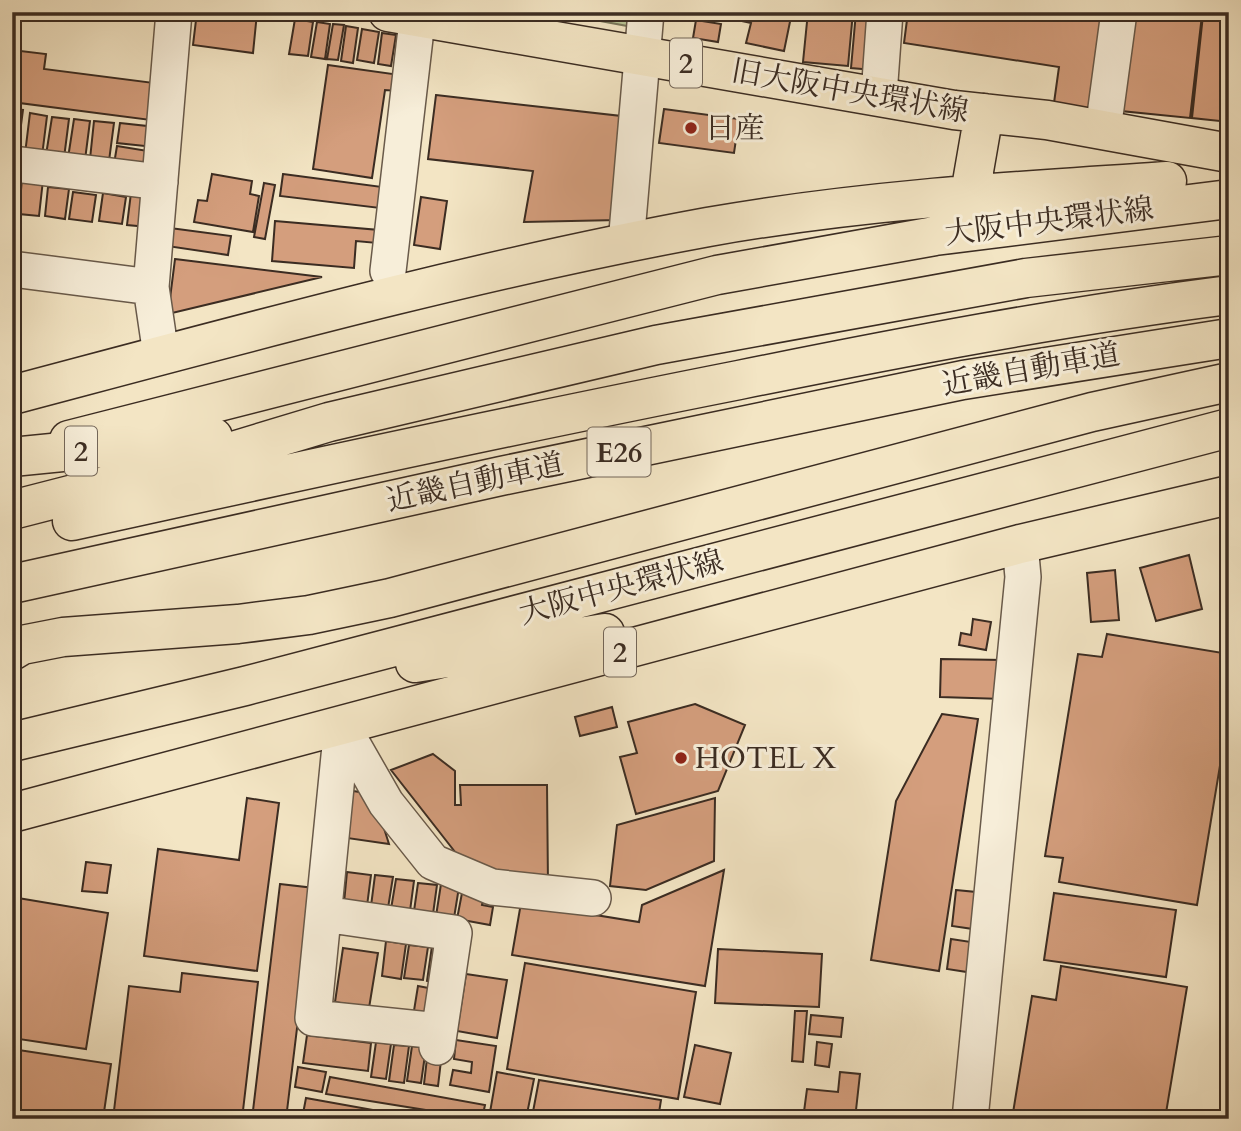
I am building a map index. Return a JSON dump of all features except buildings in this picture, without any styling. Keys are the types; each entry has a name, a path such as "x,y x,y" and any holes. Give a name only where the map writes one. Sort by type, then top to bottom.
{"main road":[{"name":"旧大阪中央環状線","path":"408,14 641,56 1103,130 1229,153"},
{"path":"970,194 984,113"},
{"name":"2","path":"12,395 161,355 529,264 709,227 970,194 1229,180"},
{"name":"大阪中央環状線","path":"12,456 717,275 934,236 1229,199"},
{"path":"329,422 530,373 670,343 1026,278 1229,255"},
{"name":"近畿自動車道","path":"12,534 492,429 952,337 1134,307 1229,295"},
{"name":"近畿自動車道","path":"12,584 501,476 963,380 1229,338"},
{"path":"12,650 22,645 63,637 238,624 309,615 390,598 1066,419 1229,382"},
{"name":"2","path":"12,456 149,445 329,422"},
{"name":"2","path":"12,510 187,465 329,422"},
{"name":"大阪中央環状線","path":"12,742 245,686 1229,428"},
{"name":"2","path":"12,813 831,597 1020,544 1229,495"},
{"path":"245,686 516,649 831,597"}],"street":[{"path":"161,355 151,287 174,12"},
{"path":"626,244 646,12"},
{"path":"879,95 885,12"},
{"path":"1103,130 1119,12"},
{"path":"388,271 408,14"},
{"path":"22,166 160,182"},
{"path":"12,269 151,287"},
{"path":"970,1119 1023,577 1020,544"},
{"path":"342,726 386,803 433,862 492,887 593,898"},
{"path":"324,914 454,933 438,1039 313,1018 342,726"}],"green space":[{"path":"552,12 640,12 638,28"}],"place":[{"name":"日産","path":"691,128"},
{"name":"HOTEL X","path":"681,758"}]}
